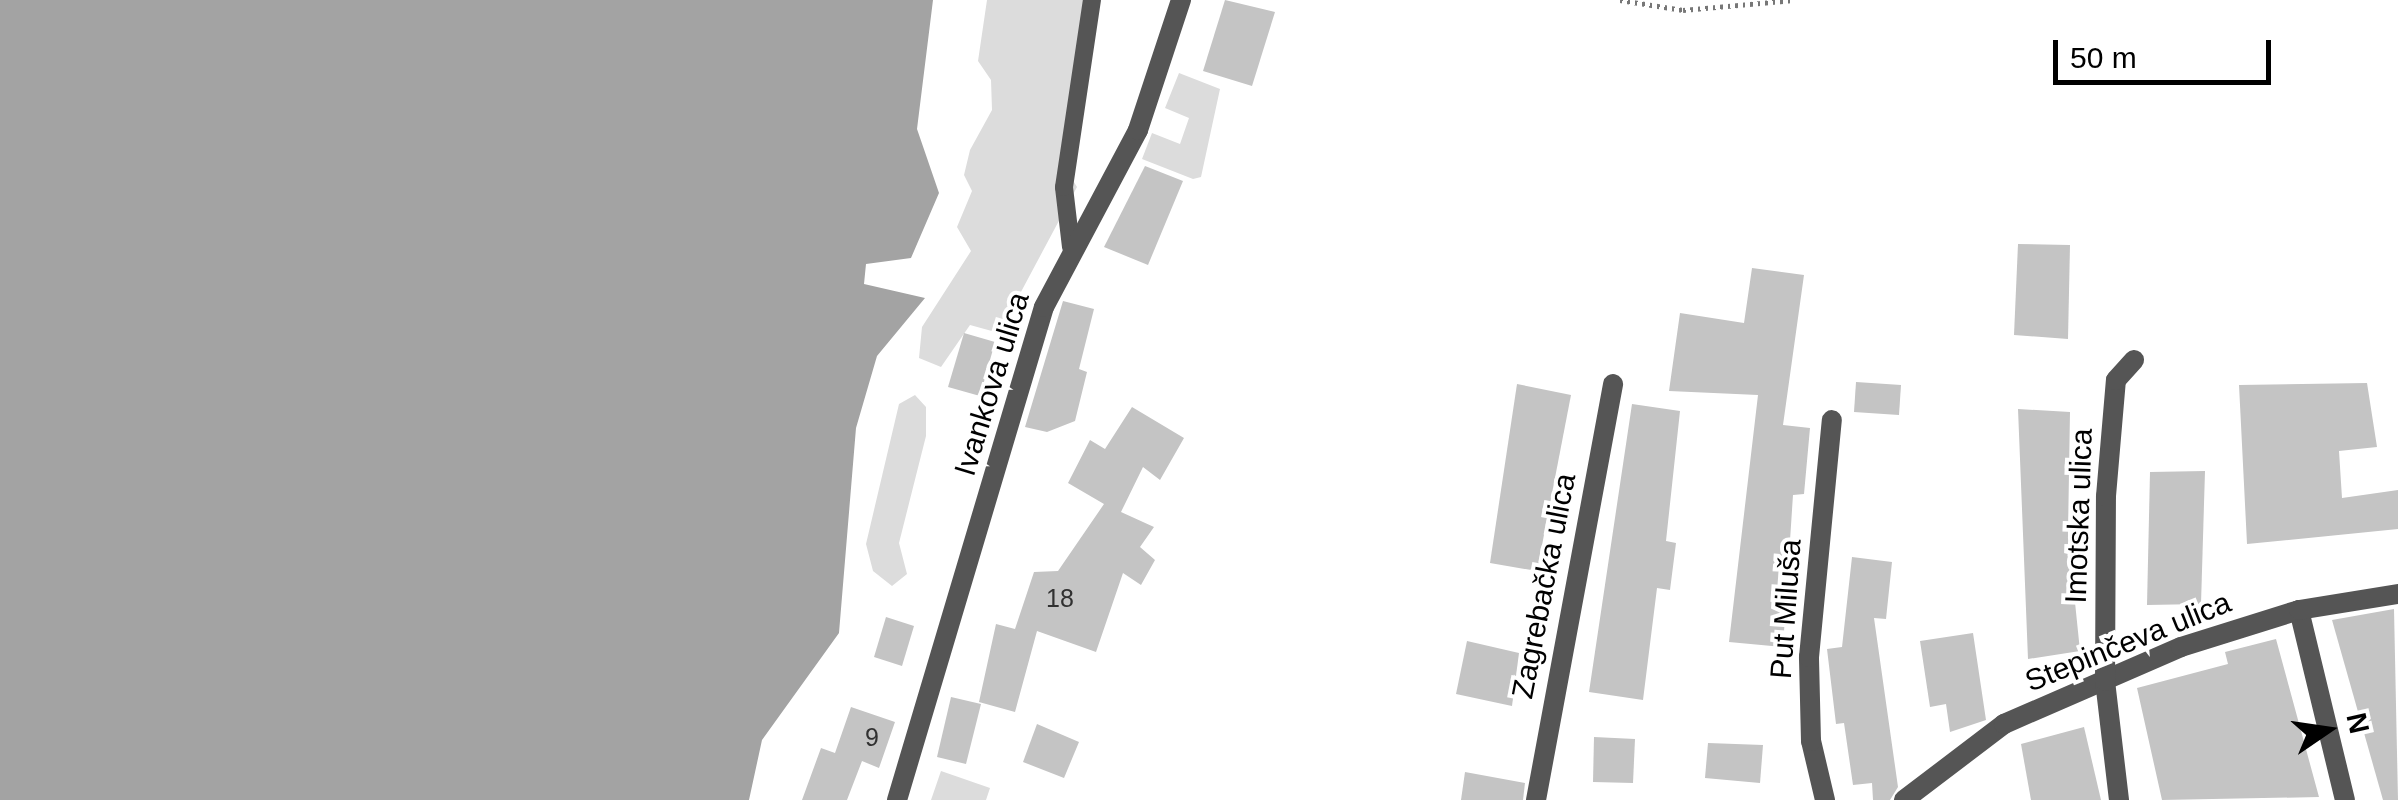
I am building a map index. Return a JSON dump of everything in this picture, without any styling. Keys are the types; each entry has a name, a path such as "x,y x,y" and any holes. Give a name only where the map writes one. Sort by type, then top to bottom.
{"street":[{"name":"Ivankova ulica","path":"897,800 1044,308 1071,247 1138,130 1181,0"},
{"name":"Imotska ulica","path":"2119,800 2105,681 2116,380 2134,360"},
{"name":"Zagrebačka ulica","path":"1536,800 1614,384"},
{"name":"Put Miluša","path":"1825,800 1811,741 1809,657 1832,420"},
{"name":"Stepinčeva ulica","path":"1904,800 2004,724 2105,681 2299,610 2398,594"},
{"path":"2299,610 2346,800"}],"lane":[{"path":"1071,247 1064,187 1092,0"}],"path":[{"path":"1620,0 1683,10 1794,0"}],"shaded area":[{"path":"0,0 933,0 917,129 939,193 911,258 866,264 864,284 925,298 877,356 856,428 839,633 762,740 749,800 0,800"},
{"path":"987,0 1097,0 1061,161 1077,187 999,333 970,325 941,367 919,358 922,327 971,251 957,227 972,191 964,175 970,150 992,110 991,80 978,61"},
{"path":"1179,73 1220,89 1201,177 1193,179 1142,159 1152,133 1180,144 1189,118 1165,108"},
{"path":"915,395 926,407 926,436 899,543 907,574 892,586 873,571 866,544 899,404"},
{"path":"941,771 990,788 986,800 931,800"}],"building":[{"path":"1225,0 1275,12 1252,86 1203,71"},
{"path":"1145,166 1183,181 1148,265 1104,247"},
{"path":"2018,244 2070,245 2068,339 2014,335"},
{"path":"1752,268 1804,275 1783,425 1810,428 1804,494 1793,495 1783,647 1729,642 1758,395 1669,391 1680,313 1744,323"},
{"path":"1063,301 1094,309 1079,369 1087,372 1075,421 1047,432 1025,427"},
{"path":"964,333 995,342 980,396 948,387"},
{"path":"1856,382 1901,385 1899,415 1854,412"},
{"path":"2367,383 2377,447 2339,451 2342,498 2398,490 2398,529 2247,544 2239,385"},
{"path":"1517,384 1571,395 1537,571 1490,563"},
{"path":"1632,404 1680,411 1666,541 1676,543 1670,590 1657,588 1643,700 1589,692"},
{"path":"1132,407 1184,438 1160,480 1143,467 1121,512 1154,527 1140,547 1155,560 1141,585 1123,573 1096,652 1037,631 1015,712 979,702 996,624 1015,629 1034,572 1058,571 1104,504 1068,483 1090,440 1105,449"},
{"path":"2018,409 2070,412 2068,534 2080,651 2028,659"},
{"path":"2205,471 2201,604 2147,605 2150,472"},
{"path":"1852,557 1892,562 1886,619 1874,618 1898,787 1890,800 1873,800 1872,783 1853,785 1844,723 1836,724 1827,649 1842,647"},
{"path":"2394,609 2398,800 2383,800 2332,620"},
{"path":"886,617 914,626 902,666 874,657"},
{"path":"1973,633 1986,720 1950,732 1946,704 1930,707 1920,641"},
{"path":"2276,639 2319,797 2162,800 2137,688 2228,664 2225,652"},
{"path":"1467,641 1519,653 1512,706 1456,694"},
{"path":"951,697 981,704 966,764 937,757"},
{"path":"851,707 895,722 879,768 862,761 847,800 802,800 821,748 835,753"},
{"path":"1037,724 1079,742 1064,778 1023,762"},
{"path":"2084,727 2101,800 2031,800 2021,744"},
{"path":"1594,737 1635,739 1633,783 1593,782"},
{"path":"1708,743 1763,745 1760,783 1705,778"},
{"path":"1465,772 1525,783 1523,800 1461,800"}]}
